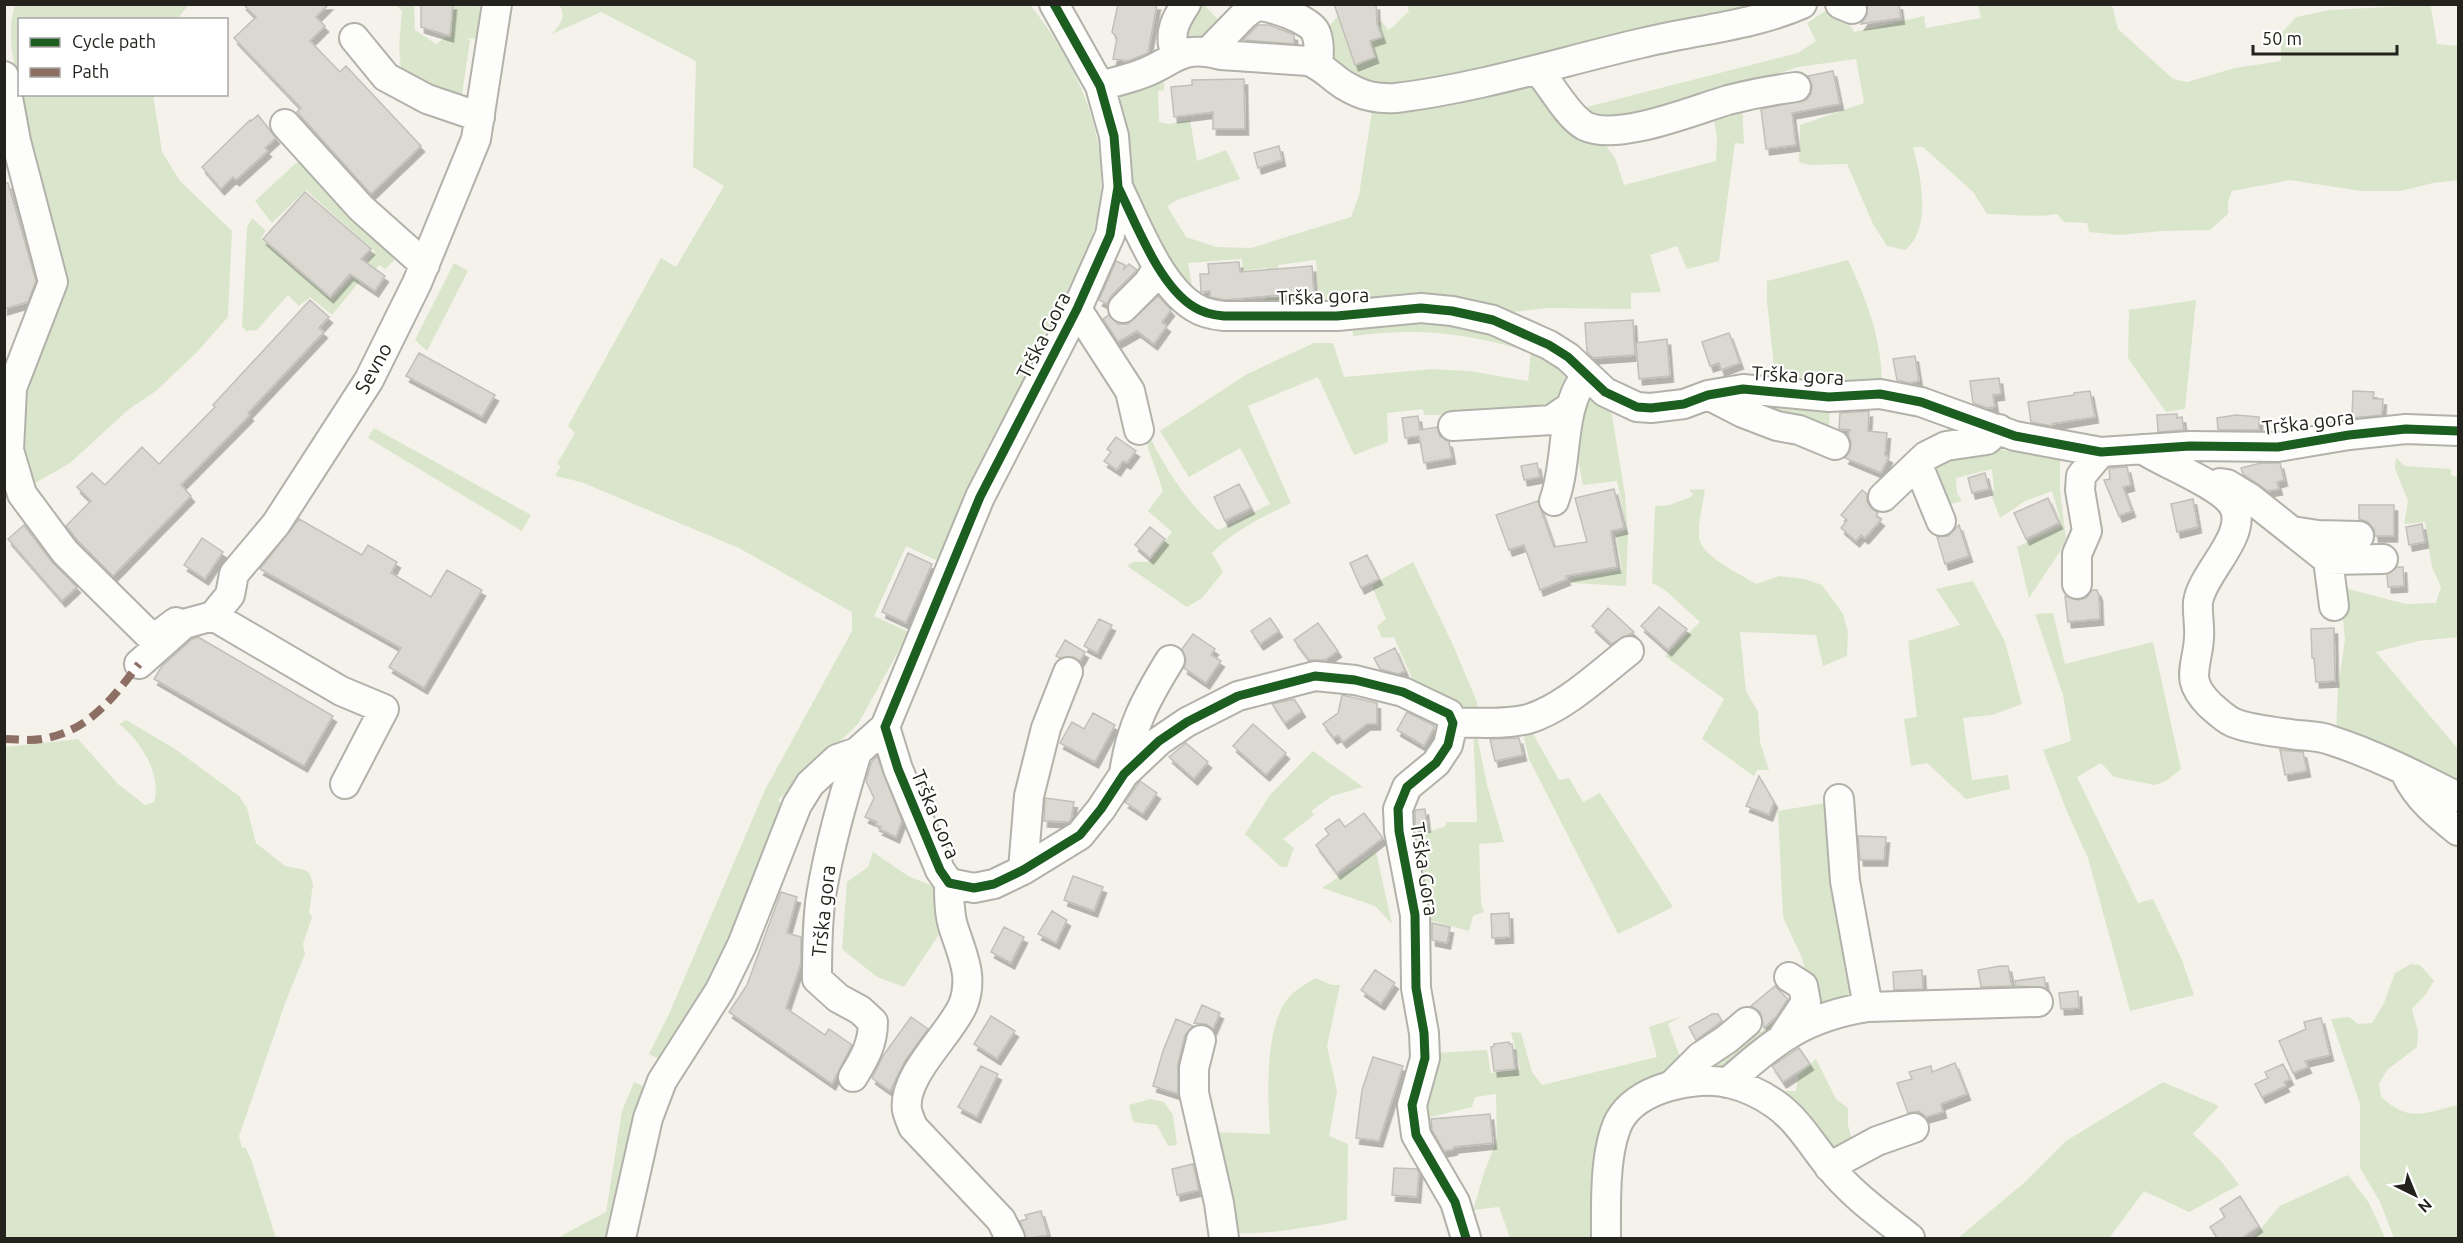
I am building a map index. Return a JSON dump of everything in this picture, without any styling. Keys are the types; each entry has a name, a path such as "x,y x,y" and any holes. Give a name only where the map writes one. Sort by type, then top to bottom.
{"street":[{"name":"Sevno","path":"213,616 230,595 234,574 276,524 369,380 424,265 476,139 497,4"},
{"name":"Trška Gora","path":"621,1239 648,1118 662,1081 720,990 742,945 797,805 810,784 837,759 857,752 885,727 980,497 1077,309 1110,235 1118,187 1114,136 1100,86 1054,4"},
{"path":"1186,4 1176,20 1171,38 1174,49 1308,61 1318,64 1344,85 1375,99 1417,95 1538,70 1641,43 1766,16 1802,4"},
{"path":"1100,86 1143,74 1194,52 1259,5 1298,18 1314,30 1319,48 1318,64"},
{"path":"354,38 387,77 427,99 480,117"},
{"path":"1538,70 1566,108 1583,125 1601,132 1646,125 1728,100 1796,87"},
{"path":"4,76 16,141 53,282 12,388 9,450 22,494 64,552 153,639 196,608 234,574"},
{"path":"285,124 361,208 424,265"},
{"name":"Trška gora","path":"1118,187 1158,267 1183,300 1207,314 1337,316 1421,309 1452,311 1493,320 1530,335 1568,357 1605,392 1637,407 1651,408 1683,404 1708,395 1743,389 1829,397 1880,394 1922,402 2015,436 2101,452 2190,446 2278,447 2349,435 2406,429 2458,432"},
{"path":"1123,308 1148,283 1158,267"},
{"path":"1077,309 1130,391 1139,430"},
{"path":"1554,501 1560,483 1570,407 1586,375"},
{"path":"1708,395 1743,413 1777,426 1798,430 1835,445"},
{"path":"1453,426 1551,420 1570,407"},
{"path":"1883,497 1926,456 1946,446 1987,440 1999,429"},
{"path":"2142,449 2155,458 2206,483 2226,497 2234,506 2237,521 2228,546 2208,579 2198,602 2199,640 2193,668 2194,686 2210,705 2232,722 2285,734 2326,738 2360,750 2458,797"},
{"path":"2077,584 2078,554 2087,531 2080,490 2081,476 2101,452"},
{"path":"1918,465 1941,520"},
{"path":"2206,483 2227,484 2250,498 2328,560 2383,559"},
{"path":"2292,531 2318,535 2359,536"},
{"path":"2328,560 2334,606"},
{"path":"139,664 184,624 213,616 341,691 384,709 345,784"},
{"path":"1454,723 1502,722 1529,718 1554,706 1587,684 1629,651"},
{"name":"Trška Gora","path":"1124,774 1128,745 1141,710 1170,660"},
{"path":"1023,870 1029,796 1046,728 1068,672"},
{"name":"Trška Gora","path":"949,883 974,888 994,884 1023,870 1080,835 1101,809 1124,774 1159,741 1197,717 1238,696 1315,676 1355,680 1403,692 1449,714 1454,723 1448,745 1436,763 1407,787 1398,809 1399,831 1415,915 1416,988 1424,1033 1425,1058 1412,1105 1416,1135 1455,1202 1466,1239"},
{"name":"Trška Gora","path":"885,727 898,769 940,870 949,883 953,927 964,952 967,976 963,1004 918,1072 910,1091 907,1108 913,1127 1001,1220 1010,1239"},
{"name":"Trška gora","path":"853,1077 873,1037 873,1022 860,1010 838,998 817,979 817,957 821,897 840,808 857,752"},
{"path":"2405,772 2413,787 2437,813 2458,831"},
{"path":"1839,799 1845,881 1868,1007"},
{"path":"1783,1036 1806,1002 1803,986 1789,977"},
{"path":"1727,1083 1783,1036 1825,1016 1868,1007 2038,1002"},
{"path":"1671,1086 1700,1057 1747,1022"},
{"path":"1201,1040 1194,1068 1194,1093 1219,1203 1224,1239"},
{"path":"1606,1239 1611,1145 1620,1120 1648,1094 1692,1082 1727,1083 1755,1092 1777,1105 1817,1149 1829,1167 1866,1204 1910,1239"},
{"path":"1829,1167 1877,1141 1914,1128"}],"green space":[{"path":"15,5 189,5 178,18 18,18 18,84 11,36"},
{"path":"396,5 414,5 415,30 436,44 450,35 453,5 480,5 477,39 466,38 470,40 461,101 402,82 399,46 402,11"},
{"path":"559,5 1030,5 1049,30 1081,87 1092,117 1099,149 1101,180 1098,212 1089,244 1039,347 942,563 906,546 874,616 909,632 858,724 778,800 790,810 727,970 661,1060 649,1054 669,1014 765,790 852,631 852,612 739,548 581,482 555,476 561,466 557,464 575,433 568,426 661,258 676,267 724,186 693,167 696,61 601,12 552,34 563,16"},
{"path":"1196,5 1207,5 1206,7 1224,26 1205,46 1189,45 1180,29"},
{"path":"1407,5 1785,5 1393,93 1360,78 1343,67 1321,37 1340,13 1364,26 1382,22 1388,30 1409,12"},
{"path":"1978,5 2112,5 2118,29 2173,79 2187,82 2235,68 2281,61 2281,34 2296,17 2330,10 2426,5 2431,7 2437,44 2458,46 2458,180 2401,191 2361,191 2290,180 2232,191 2228,202 2228,214 2210,230 2119,235 2089,232 2087,223 2064,222 2057,214 2030,216 1987,214 1973,192 1923,147 1913,147 1921,187 1922,216 1913,241 1905,250 1887,246 1873,224 1847,164 1809,165 1799,162 1800,125 1864,103 1856,59 1798,67 1745,85 1613,123 1575,110 1798,53 1816,41 1807,23 1830,8 1847,20 1854,32 1924,16 1926,28 1981,18"},
{"path":"1164,71 1164,90 1158,91 1159,122 1169,124 1190,120 1197,161 1226,150 1240,179 1177,200 1167,206 1186,237 1216,247 1251,248 1351,217 1359,195 1373,105 1535,79 1601,139 1615,158 1624,185 1716,161 1717,137 1713,115 1742,103 1744,144 1735,143 1719,261 1687,269 1677,246 1650,255 1661,292 1631,293 1631,309 1549,308 1493,314 1254,303 1269,298 1318,295 1316,260 1278,265 1281,294 1268,297 1266,268 1243,271 1242,259 1188,263 1193,291 1161,247 1138,197 1107,92"},
{"path":"21,96 153,96 162,152 180,181 232,231 228,317 197,352 156,391 129,409 70,463 35,483 29,478 15,418 66,284 66,274"},
{"path":"296,163 303,163 398,256 385,269 379,265 364,284 359,282 332,315 310,297 299,306 288,295 257,330 246,331 242,326 247,227 252,218 266,231 261,238 332,300 375,252 306,190 272,223 255,201"},
{"path":"1848,260 1877,338 1882,387 1773,385 1775,375 1767,281"},
{"path":"454,263 468,271 427,351 415,340"},
{"path":"2196,300 2185,409 2166,412 2128,358 2129,310"},
{"path":"1352,318 1413,318 1504,332 1566,374 1569,380 1552,411 1493,415 1424,415 1423,409 1387,413 1388,442 1354,455 1318,377 1248,406 1291,503 1239,531 1212,553 1223,572 1202,598 1187,607 1127,566 1133,562 1148,562 1172,532 1148,511 1163,491 1142,430 1146,428 1168,470 1186,496 1218,530 1270,504 1240,448 1189,477 1160,431 1247,374 1314,343 1333,343 1344,377 1432,369 1469,371 1528,381 1531,352 1464,336 1422,332 1353,336"},
{"path":"1583,387 1610,403 1625,495 1628,535 1626,586 1571,583 1571,579 1622,570 1616,535 1627,530 1617,481 1583,485 1578,460 1567,460"},
{"path":"1830,401 1829,427 1784,423 1726,402"},
{"path":"374,428 531,515 522,531 368,438"},
{"path":"1993,448 2060,460 2060,490 2066,539 2029,598 2017,547 2062,526 2052,491 2025,501 2000,518 1991,494 1994,489 1992,469 1956,478 1957,493 1962,501 1947,505 1929,465"},
{"path":"2396,458 2405,466 2451,469 2451,475 2458,477 2458,637 2418,641 2376,652 2458,749 2458,791 2336,735 2338,688 2345,640 2340,587 2406,604 2436,603 2441,587 2432,567 2425,522 2404,524 2408,501 2395,468"},
{"path":"1705,489 1699,537 1701,544 1714,558 1756,584 1779,576 1804,579 1822,585 1843,614 1848,632 1847,656 1823,666 1816,635 1740,632 1746,691 1758,712 1760,742 1769,770 1757,770 1754,776 1702,739 1724,699 1665,656 1700,622 1665,590 1652,583 1655,506 1669,505 1691,497 1693,494 1689,490"},
{"path":"1413,562 1453,645 1477,702 1478,714 1468,717 1417,690 1394,637 1382,638 1377,626 1386,619 1373,584"},
{"path":"1973,581 2005,642 2022,704 1992,715 1963,718 1972,780 2008,775 2010,789 1966,799 1927,763 1911,766 1904,719 1917,717 1908,641 1960,625 1936,589"},
{"path":"2053,613 2065,664 2153,642 2181,769 2166,781 2155,785 2114,777 2101,763 2077,777 2138,903 2153,899 2182,960 2194,995 2130,1011 2088,858 2043,750 2071,741 2063,695 2035,614"},
{"path":"126,720 175,749 239,796 247,808 256,843 285,866 305,870 310,874 313,885 309,912 312,917 303,944 305,954 287,998 239,1136 242,1148 245,1147 251,1159 276,1238 5,1238 5,747 78,739 118,784 145,805 154,802 155,780 141,748 119,724"},
{"path":"1527,723 1559,780 1569,778 1583,802 1600,793 1673,907 1618,934 1529,759 1521,725"},
{"path":"1473,727 1504,842 1479,844 1481,903 1484,912 1473,916 1469,931 1428,920 1411,838 1446,826 1446,822 1477,822"},
{"path":"1313,751 1363,787 1332,796 1311,811 1314,815 1283,839 1294,848 1287,867 1281,867 1245,834 1270,795"},
{"path":"1831,802 1852,996 1844,1003 1813,1014 1813,1001 1802,958 1783,917 1778,811"},
{"path":"873,852 908,876 938,888 948,921 904,987 877,977 842,949 847,882 868,867"},
{"path":"1376,852 1392,924 1375,906 1322,888"},
{"path":"2411,964 2420,965 2434,981 2412,1009 2418,1032 2417,1047 2387,1070 2379,1084 2381,1097 2400,1110 2418,1114 2458,1105 2458,1238 2394,1238 2380,1202 2360,1168 2360,1104 2331,1019 2349,1017 2358,1024 2372,1023 2384,1003 2395,973"},
{"path":"1315,978 1332,985 1340,985 1327,1046 1337,1091 1329,1136 1348,1144 1347,1220 1273,1232 1229,1233 1212,1132 1270,1134 1269,1061 1276,1022 1292,994"},
{"path":"1784,1014 1779,1034 1718,1078 1701,1063 1752,1027 1761,1032"},
{"path":"1682,1016 1668,1024 1680,1057 1664,1078 1642,1090 1595,1238 1510,1238 1499,1207 1473,1210 1497,1140 1496,1094 1475,1097 1472,1107 1423,1119 1433,1053 1487,1050 1491,1073 1520,1069 1511,1032 1521,1033 1532,1072 1542,1085 1657,1057 1649,1027"},
{"path":"1816,1059 1836,1099 1848,1108 1848,1125 1853,1144 1836,1156 1776,1091 1796,1091 1798,1076"},
{"path":"634,1082 651,1090 618,1238 557,1238 606,1212 622,1111"},
{"path":"2163,1082 2219,1106 2193,1134 2221,1161 2239,1185 2189,1212 2144,1191 2109,1238 1958,1238 2025,1182 2066,1141"},
{"path":"1150,1099 1164,1102 1173,1115 1177,1145 1168,1146 1157,1125 1133,1122 1129,1105"},
{"path":"2348,1175 2369,1203 2385,1238 2253,1238 2280,1206"}],"building":[{"path":"243,4 329,4 316,17 325,26 310,41 340,72 346,66 421,146 371,194 297,112 301,108 234,38 256,17"},
{"path":"421,4 453,4 450,36 421,27"},
{"path":"1118,4 1157,4 1148,53 1128,61 1113,59 1117,38 1112,32"},
{"path":"1334,4 1376,4 1377,23 1382,37 1370,41 1375,57 1355,65"},
{"path":"1867,4 1899,4 1901,18 1861,24 1867,15"},
{"path":"1258,25 1269,25 1294,35 1294,44 1243,40"},
{"path":"1833,71 1840,104 1792,113 1796,145 1766,149 1761,109 1806,100 1811,94 1812,85 1808,76"},
{"path":"1244,79 1245,129 1213,129 1213,112 1174,117 1171,87 1192,85 1192,80"},
{"path":"258,115 276,138 265,148 268,151 236,180 233,177 221,189 202,167"},
{"path":"1279,146 1282,160 1258,168 1254,153"},
{"path":"4,183 8,183 36,281 28,302 4,309"},
{"path":"305,192 371,249 361,259 385,276 375,291 350,274 330,297 263,239"},
{"path":"1116,261 1125,265 1124,269 1129,264 1137,270 1111,296 1107,304 1099,300"},
{"path":"1239,262 1240,272 1312,266 1314,292 1225,300 1210,297 1210,291 1201,292 1200,274 1209,274 1208,264"},
{"path":"1158,296 1171,310 1162,322 1167,326 1154,344 1137,331 1118,342 1103,319 1109,315 1118,324 1128,324"},
{"path":"310,300 329,317 319,328 324,332 248,413 250,415 181,485 191,496 113,576 66,526 91,501 77,487 92,473 105,485 142,447 159,464 215,407 213,405"},
{"path":"1633,320 1635,355 1593,358 1587,352 1585,323"},
{"path":"1729,333 1740,363 1721,370 1719,363 1710,366 1702,342"},
{"path":"1667,339 1670,376 1639,379 1636,343"},
{"path":"419,353 495,395 482,417 406,376"},
{"path":"1915,356 1919,381 1909,383 1897,380 1893,359"},
{"path":"1999,378 2001,394 1993,395 1995,407 1987,408 1973,403 1970,381"},
{"path":"2090,391 2095,417 2052,424 2052,426 2031,422 2028,402"},
{"path":"2353,391 2374,392 2373,399 2383,399 2382,415 2352,418"},
{"path":"1869,411 1868,431 1887,433 1885,455 1889,457 1881,473 1845,458 1850,451 1851,442 1848,435 1850,430 1839,429 1840,413"},
{"path":"2177,414 2177,418 2182,417 2184,430 2158,432 2157,415"},
{"path":"2236,415 2259,417 2259,430 2218,430 2217,418"},
{"path":"1418,416 1420,430 1437,427 1440,436 1449,442 1452,458 1424,463 1419,436 1405,438 1402,418"},
{"path":"1116,437 1136,451 1127,463 1123,461 1117,470 1104,461 1111,452 1107,449"},
{"path":"1537,463 1540,477 1524,480 1521,466"},
{"path":"2261,463 2280,463 2284,480 2277,482 2279,489 2268,491 2243,474 2241,468"},
{"path":"2127,467 2131,485 2123,487 2132,511 2119,516 2104,480 2110,479 2109,468"},
{"path":"1985,473 1989,489 1972,493 1968,478"},
{"path":"1239,484 1251,508 1225,521 1214,497"},
{"path":"1614,489 1624,528 1611,531 1617,567 1566,576 1567,579 1540,590 1524,545 1509,550 1496,515 1538,501 1554,547 1587,542 1575,498"},
{"path":"1862,490 1867,494 1867,501 1871,508 1878,513 1876,516 1881,520 1865,538 1861,535 1856,541 1841,528 1847,520 1841,515"},
{"path":"2048,498 2059,523 2026,539 2014,513"},
{"path":"2193,499 2198,527 2177,532 2171,504"},
{"path":"2359,505 2394,505 2394,536 2375,536 2374,529 2368,522 2359,519"},
{"path":"299,519 362,555 368,545 397,562 391,573 431,597 447,570 482,590 424,688 389,667 401,648 260,569"},
{"path":"2422,524 2425,542 2409,545 2406,527"},
{"path":"24,525 52,562 77,587 62,601 8,539"},
{"path":"1959,525 1969,556 1945,564 1937,537 1948,536"},
{"path":"1150,527 1165,539 1150,558 1135,545"},
{"path":"202,538 223,552 205,579 184,565"},
{"path":"908,553 932,564 906,623 882,612"},
{"path":"1367,555 1379,579 1361,588 1350,563"},
{"path":"2397,567 2403,567 2404,586 2388,587 2387,574"},
{"path":"2092,590 2097,590 2099,595 2100,619 2068,622 2065,596 2078,600 2086,598"},
{"path":"1659,607 1687,629 1668,650 1641,626"},
{"path":"1608,608 1634,632 1612,644 1592,626"},
{"path":"1270,618 1279,631 1260,644 1251,631"},
{"path":"1099,619 1112,625 1097,653 1084,646"},
{"path":"1318,623 1338,651 1325,660 1309,660 1294,640"},
{"path":"2334,628 2335,681 2316,682 2311,629"},
{"path":"1193,634 1215,649 1211,655 1221,661 1206,683 1184,668 1186,660 1182,649"},
{"path":"198,637 333,716 304,766 154,679 162,666 192,639"},
{"path":"1065,640 1085,652 1080,661 1073,657 1056,656"},
{"path":"1395,648 1405,671 1398,674 1380,669 1374,658"},
{"path":"1342,695 1377,703 1377,724 1367,724 1343,742 1338,735 1334,738 1323,724 1338,713"},
{"path":"1294,699 1302,711 1285,723 1272,704"},
{"path":"1407,712 1435,726 1424,746 1397,730"},
{"path":"1093,713 1115,725 1095,762 1060,743 1072,722 1084,729"},
{"path":"1253,724 1286,753 1266,775 1233,746"},
{"path":"1519,738 1523,755 1495,761 1490,739"},
{"path":"1186,743 1208,762 1194,779 1169,757"},
{"path":"2280,750 2303,752 2307,771 2285,775"},
{"path":"877,756 902,821 896,837 879,829 881,827 876,825 877,822 865,817 874,798 866,781 871,763"},
{"path":"1759,776 1774,802 1769,815 1746,806"},
{"path":"1140,781 1157,793 1143,814 1125,802"},
{"path":"1045,798 1074,802 1069,822 1044,821"},
{"path":"1425,809 1427,826 1415,827 1415,810"},
{"path":"1364,813 1383,838 1337,873 1316,845 1329,834 1325,829 1339,819 1345,827"},
{"path":"1858,836 1886,837 1884,860 1860,860"},
{"path":"1073,876 1103,887 1094,911 1064,900"},
{"path":"781,892 797,897 787,933 801,937 801,963 786,1008 825,1035 829,1029 852,1045 832,1084 729,1012 747,985"},
{"path":"1052,911 1067,920 1056,943 1038,934"},
{"path":"1509,913 1510,937 1492,938 1491,914"},
{"path":"1432,923 1450,927 1447,943 1432,940"},
{"path":"1004,927 1024,937 1011,963 991,952"},
{"path":"2008,966 2012,986 1981,987 1978,970"},
{"path":"1375,970 1395,983 1381,1004 1361,990"},
{"path":"1922,970 1923,989 1894,990 1893,972"},
{"path":"2044,977 2046,988 2016,986 2015,981"},
{"path":"1775,986 1788,999 1776,1017 1764,1028 1760,1012 1751,1006"},
{"path":"2078,991 2079,1008 2061,1009 2059,993"},
{"path":"1202,1005 1220,1013 1213,1029 1206,1024 1194,1023"},
{"path":"1712,1014 1718,1014 1722,1021 1696,1040 1689,1027"},
{"path":"991,1016 1015,1031 997,1059 974,1044"},
{"path":"911,1017 928,1029 905,1061 890,1091 872,1078 883,1056"},
{"path":"2321,1018 2330,1055 2305,1061 2308,1067 2293,1073 2279,1041 2306,1029 2304,1022"},
{"path":"1176,1019 1193,1026 1185,1035 1178,1064 1178,1094 1153,1086 1163,1051"},
{"path":"1509,1042 1512,1044 1515,1069 1494,1071 1491,1047 1494,1044"},
{"path":"1799,1048 1810,1064 1783,1082 1772,1066"},
{"path":"1373,1057 1403,1066 1379,1141 1356,1138 1362,1090"},
{"path":"1955,1063 1967,1094 1941,1104 1943,1112 1926,1117 1919,1111 1908,1113 1897,1083 1912,1079 1909,1072 1931,1066 1932,1072"},
{"path":"2283,1064 2290,1079 2284,1082 2286,1086 2262,1097 2255,1084 2268,1078 2265,1072"},
{"path":"981,1066 998,1074 977,1117 958,1107"},
{"path":"1490,1114 1493,1143 1454,1147 1454,1149 1444,1151 1432,1130 1431,1119"},
{"path":"1193,1164 1199,1190 1177,1195 1172,1169"},
{"path":"1394,1168 1417,1169 1419,1173 1417,1197 1392,1195"},
{"path":"2240,1196 2259,1226 2240,1239 2218,1239 2210,1227 2225,1217 2220,1209"},
{"path":"1041,1211 1048,1235 1026,1239 1020,1221 1027,1219 1025,1215"}],"marked path":[{"path":"4,739 42,739 73,729 98,712 139,664"}],"cycle path":[{"path":"1054,4 1100,86 1114,136 1118,187 1110,235 1077,309 980,497 885,727 898,769 940,870 949,883 974,888 994,884 1023,870 1080,835 1101,809 1124,774 1159,741 1187,722 1238,696 1315,676 1355,680 1403,692 1449,714 1453,723 1448,745 1436,763 1407,787 1398,809 1399,831 1415,915 1416,988 1424,1033 1425,1058 1412,1105 1416,1135 1455,1202 1466,1238"},
{"path":"1118,187 1159,269 1181,297 1201,311 1224,316 1337,316 1421,308 1452,311 1493,320 1549,345 1568,357 1605,392 1637,407 1651,408 1684,404 1708,395 1743,389 1829,397 1880,394 1921,402 2015,436 2101,452 2190,446 2278,447 2349,435 2406,429 2458,431"}]}
